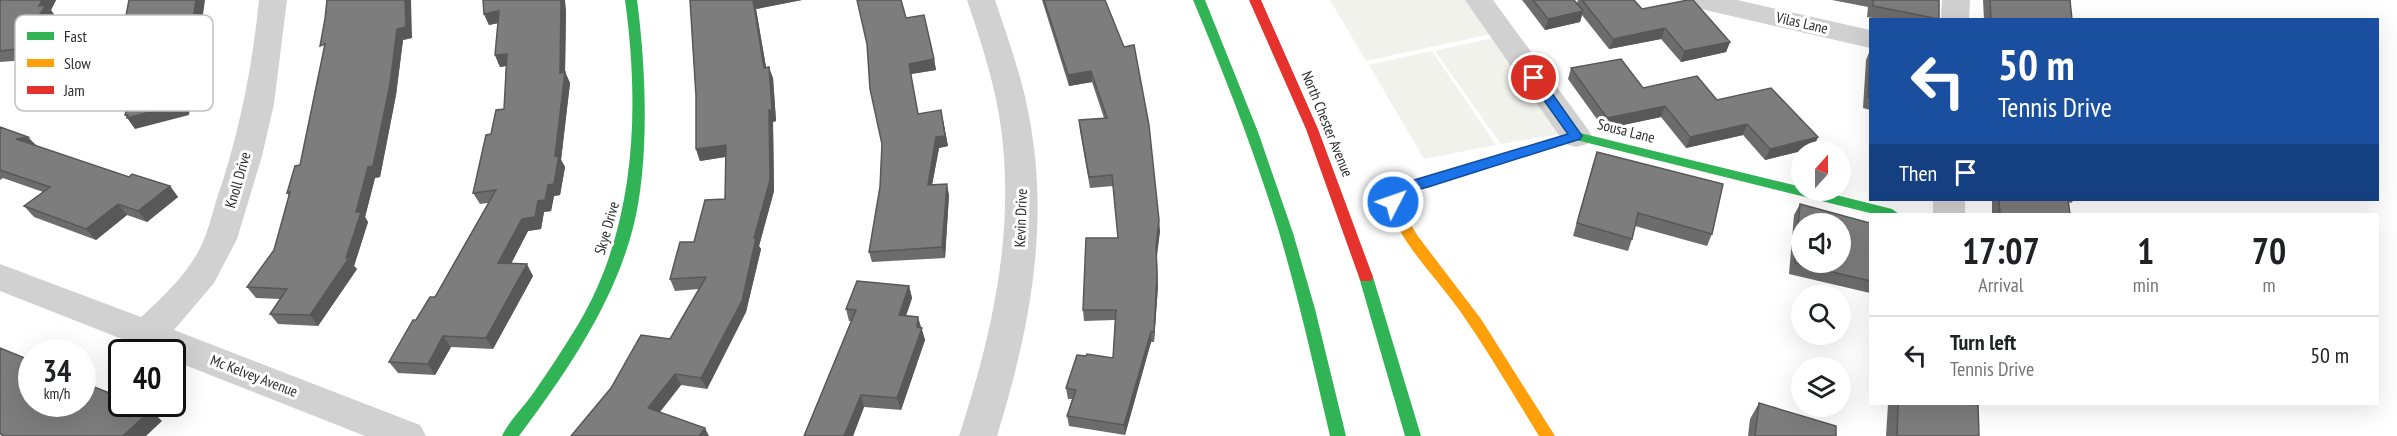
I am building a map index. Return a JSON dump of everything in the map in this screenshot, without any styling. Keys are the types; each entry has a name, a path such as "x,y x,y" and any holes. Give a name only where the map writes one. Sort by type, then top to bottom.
{"street":[{"name":"Knoll Drive","path":"146,334 177,305 200,277 216,249 239,182 259,105 270,37 273,0"},
{"name":"Skye Drive","path":"510,436 572,351 600,298 617,257 631,203 635,168 637,82 631,0"},
{"name":"Kevin Drive","path":"978,436 998,374 1015,301 1022,233 1022,184 1016,127 996,46 981,0"},
{"path":"1199,0 1224,57 1266,170 1296,269 1338,436"},
{"name":"North Chester Avenue","path":"1255,0 1279,48 1326,162 1361,261 1413,436"},
{"path":"1479,0 1576,136"},
{"name":"Vilas Lane","path":"1698,0 1869,39"},
{"path":"1955,18 1956,0"},
{"name":"Sousa Lane","path":"1547,436 1465,307 1412,238 1393,202 1392,195 1396,190 1410,185 1423,184 1576,136 1888,213"},
{"name":"Mc Kelvey Avenue","path":"0,278 407,436"}],"shaded area":[{"path":"1330,0 1472,0 1496,33 1366,61"},
{"path":"1501,36 1565,133 1501,144 1435,51"},
{"path":"1432,51 1496,145 1424,159 1369,65"}],"building":[{"path":"0,0 42,0 39,6 46,5 39,15 15,15 15,49 0,51"},
{"path":"129,0 196,0 194,15 126,15"},
{"path":"327,0 405,0 406,27 397,29 390,84 373,166 368,167 356,212 361,212 346,258 349,258 310,315 270,314 287,289 247,287 274,250 295,166 300,165 325,44 320,46"},
{"path":"483,0 561,0 560,73 565,72 555,156 559,155 554,184 548,185 545,200 538,201 535,217 522,219 498,263 527,264 486,338 443,336 428,364 389,362 413,320 416,320 430,297 435,297 496,190 473,193 486,135 491,134 496,110 504,109 507,54 495,55 499,11 484,14"},
{"path":"690,0 753,0 764,68 769,67 772,110 769,110 770,180 754,238 756,238 742,301 701,378 675,374 648,408 705,428 699,436 571,436 611,388 641,335 670,339 706,277 670,279 680,242 694,242 705,200 725,199 726,145 696,149 696,96"},
{"path":"857,0 901,0 906,18 924,15 934,59 909,64 918,114 941,110 945,136 936,137 928,185 947,184 942,247 869,252 880,187 882,144 870,89 867,44"},
{"path":"1044,0 1105,0 1124,47 1134,45 1149,125 1159,220 1154,332 1151,332 1124,425 1067,416 1076,390 1066,388 1077,355 1086,356 1087,354 1113,358 1116,310 1083,310 1086,238 1118,238 1112,175 1089,177 1079,120 1107,118 1091,71 1068,75"},
{"path":"1533,0 1574,0 1583,11 1548,19"},
{"path":"1582,0 1634,0 1642,9 1693,0 1730,42 1684,51 1665,28 1613,39"},
{"path":"1873,0 1939,0 1939,18 1934,18 1873,6"},
{"path":"1990,0 2070,0 2072,18 1991,18"},
{"path":"1621,59 1643,88 1697,76 1717,100 1771,88 1818,137 1791,141 1791,144 1770,149 1747,124 1690,137 1665,106 1607,118 1571,68"},
{"path":"126,111 154,111 127,118 128,115 125,115"},
{"path":"0,127 28,137 16,139 129,177 132,174 170,186 138,211 118,204 86,229 24,206 50,187 0,170"},
{"path":"1597,152 1723,184 1712,234 1638,213 1632,239 1577,223"},
{"path":"1999,201 2068,201 2070,213 2000,213"},
{"path":"1800,204 1833,213 1799,213"},
{"path":"1851,218 1869,223 1869,281 1837,273 1851,273"},
{"path":"857,281 909,286 899,315 918,317 917,327 922,328 897,398 861,395 844,436 804,436 856,310 846,309"},
{"path":"0,348 18,355 18,417 96,417 96,388 108,392 108,417 143,417 124,435 127,436 4,436 0,434"},
{"path":"1759,403 1791,413 1791,417 1806,417 1836,426 1836,436 1755,436"},
{"path":"1898,405 1978,405 1979,436 1897,436"}],"traffic: fast":[{"path":"510,436 569,353 586,323 602,293 626,229 633,195 636,157 637,73 631,0"},
{"path":"1199,0 1252,132 1286,233 1338,436"},
{"path":"1412,185 1576,136 1888,213"},
{"path":"1366,277 1413,436"}],"traffic: slow":[{"path":"1412,185 1396,190 1392,195 1403,223 1422,253 1456,295 1497,354 1547,436"}],"traffic: jam":[{"path":"1255,0 1312,129 1366,277"}],"route":[{"path":"1393,202 1392,195 1396,190 1410,185 1423,184 1576,136 1534,78"}]}
